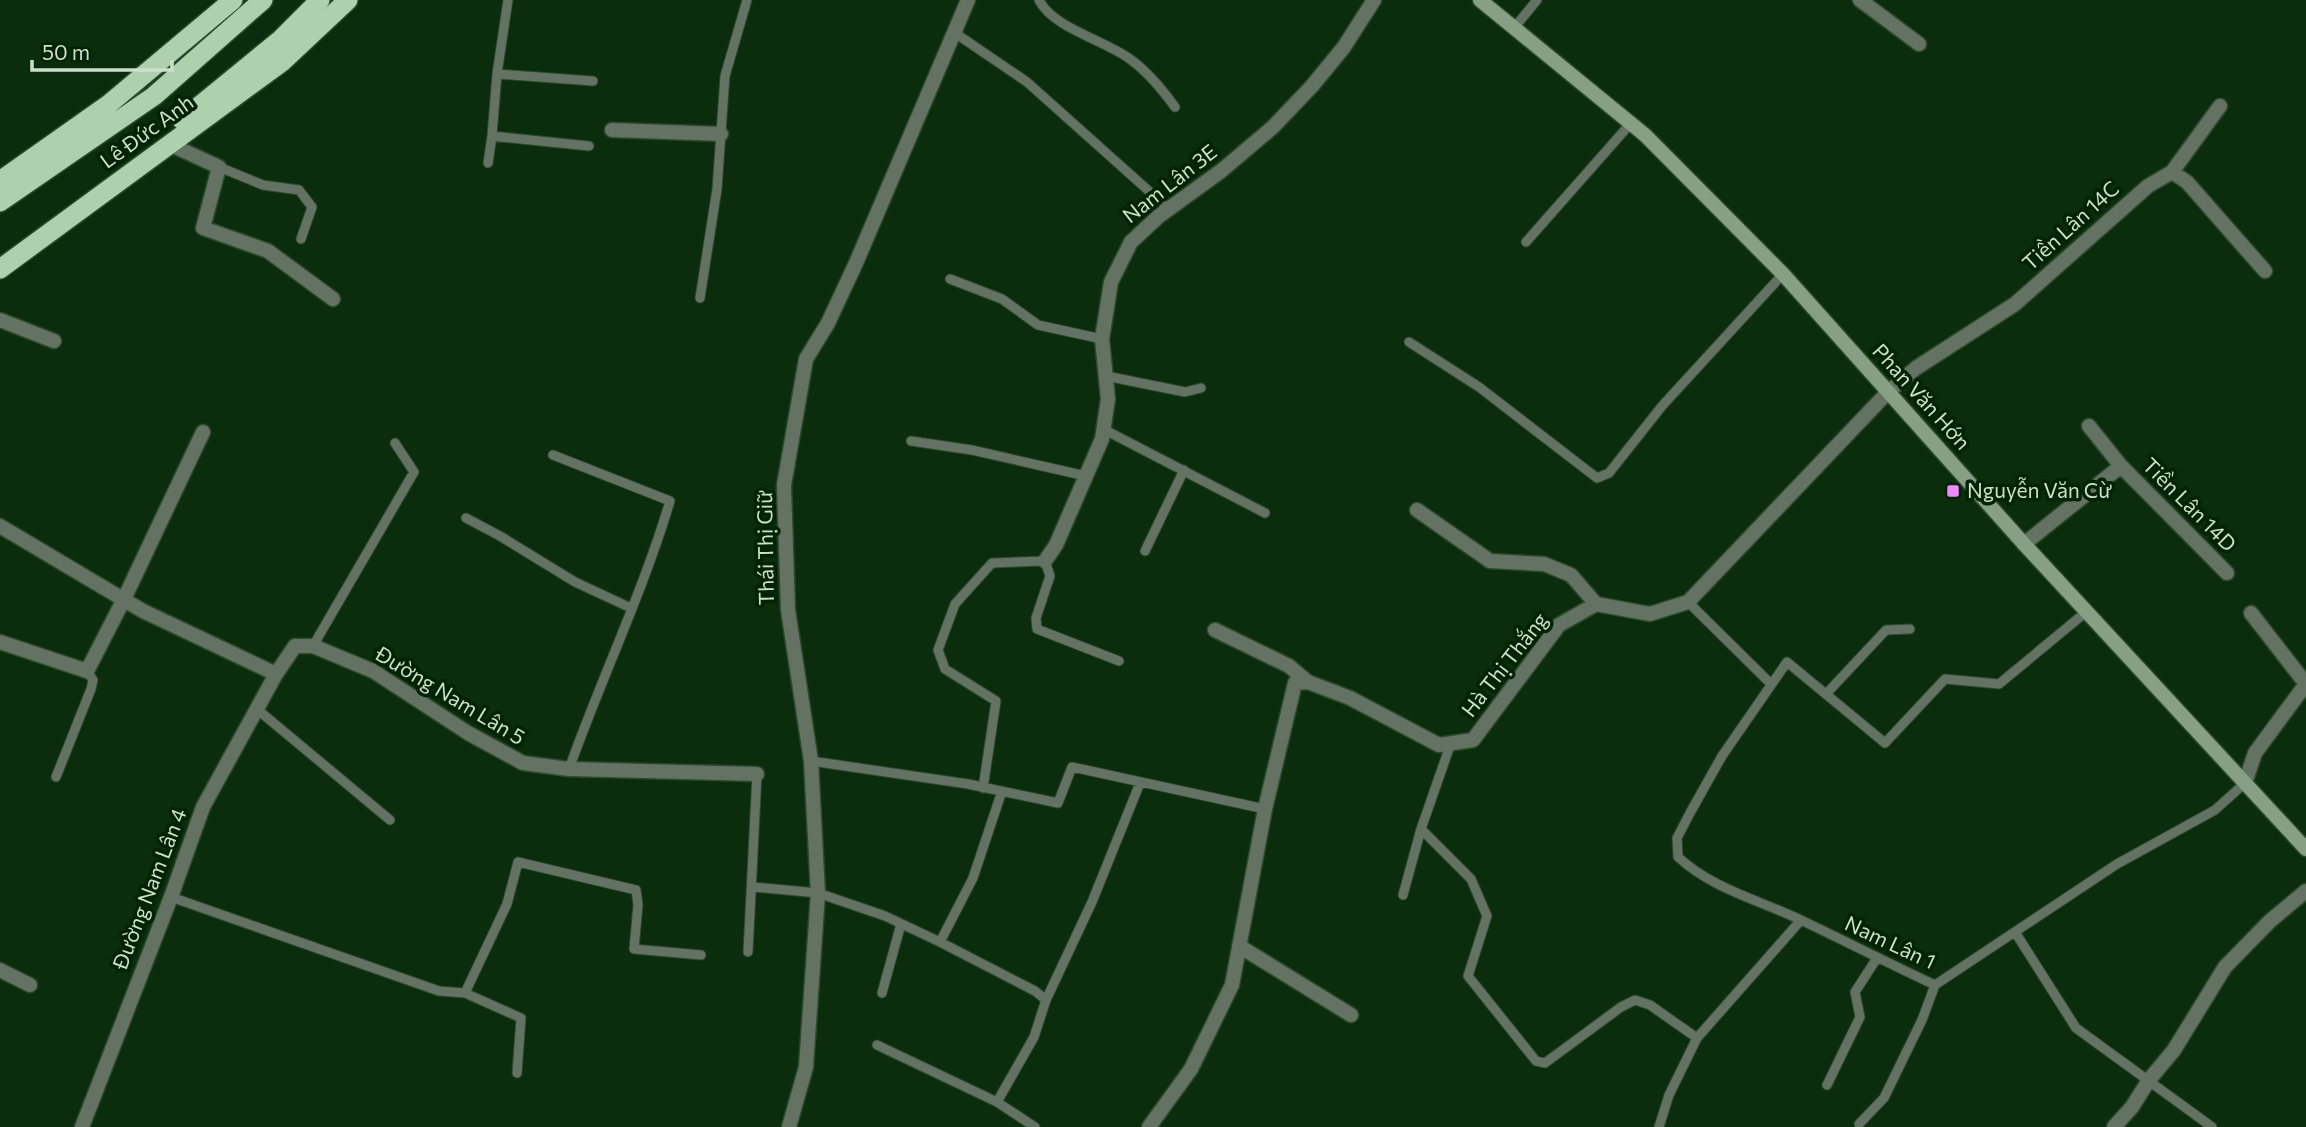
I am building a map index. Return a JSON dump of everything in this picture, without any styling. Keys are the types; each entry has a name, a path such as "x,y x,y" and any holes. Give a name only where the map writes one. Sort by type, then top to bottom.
{"highway":[{"path":"0,181 109,104 233,0"},
{"name":"Lê Đức Anh","path":"0,202 154,96 263,0"},
{"name":"Lê Đức Anh","path":"0,252 177,124 281,39 320,0"},
{"name":"Lê Đức Anh","path":"0,269 282,62 348,0"},
{"path":"171,53 185,69"}],"main road":[{"name":"Phan Văn Hớn","path":"1480,0 1645,135 1783,274 2024,544 2306,849"}],"street":[{"name":"Thái Thị Giữ","path":"789,1127 806,1067 818,893 811,761 788,610 784,485 806,359 828,323 856,263 968,0"},
{"name":"Nam Lân 3E","path":"1045,561 1056,545 1102,439 1108,399 1102,339 1111,282 1131,242 1273,127 1344,47 1374,0"},
{"path":"1860,0 1919,44"},
{"path":"2220,106 2172,172 2187,182 2265,271"},
{"path":"612,130 721,134"},
{"path":"169,144 219,167 203,228 268,251 333,299"},
{"name":"Tiền Lân 14C","path":"1888,391 1916,368 2015,304 2148,186 2172,172"},
{"path":"0,320 54,341"},
{"path":"1417,510 1490,561 1544,564 1571,575 1596,604 1650,614 1688,602 1888,391"},
{"path":"2089,426 2121,466"},
{"path":"0,642 87,671 203,432"},
{"name":"Tiền Lân 14D","path":"2024,544 2121,466 2227,573"},
{"path":"0,526 124,599 276,674 295,646 313,646"},
{"name":"Hà Thị Thắng","path":"1451,743 1473,740 1559,625 1596,604"},
{"path":"2245,783 2255,752 2306,684 2251,612"},
{"path":"1215,630 1289,666 1308,682 1349,698 1439,745 1451,743"},
{"name":"Đường Nam Lân 5","path":"313,646 373,671 468,733 523,763 569,769 757,774"},
{"name":"Đường Nam Lân 4","path":"82,1127 172,897 203,807 276,674"},
{"path":"1152,1126 1191,1069 1232,985 1265,809 1295,683 1308,682"},
{"path":"2114,1127 2174,1050 2225,967 2270,921 2306,891"},
{"path":"1239,946 1351,1015"},
{"path":"0,970 30,985"}],"lane":[{"path":"488,163 508,0"},
{"path":"700,298 717,189 725,76 747,0"},
{"path":"1039,0 1044,9 1066,25 1129,58 1158,84 1175,107"},
{"path":"1514,28 1537,0"},
{"path":"955,33 1027,82 1169,209"},
{"path":"498,74 593,80"},
{"path":"1526,243 1631,123"},
{"path":"492,136 589,146"},
{"path":"219,167 263,185 299,190 312,207 300,239"},
{"path":"1409,342 1479,387 1597,478 1609,473 1662,406 1783,274"},
{"path":"950,279 1002,299 1038,325 1102,339"},
{"path":"1106,376 1185,392 1200,388"},
{"path":"1103,429 1265,513"},
{"path":"911,441 972,450 1086,476"},
{"path":"313,646 414,472 395,443"},
{"path":"553,455 670,500 660,536 592,704 569,769"},
{"path":"1145,551 1184,470"},
{"path":"466,519 500,536 575,582 631,608"},
{"path":"983,788 996,701 945,669 938,650 955,604 992,563 1045,561"},
{"name":"Nam Lân 3E","path":"1045,561 1050,576 1036,618 1037,629 1119,661"},
{"path":"1688,602 1771,684 1787,662 1885,744 1945,679 1999,684 2086,612"},
{"path":"1827,693 1886,630 1910,629"},
{"path":"56,777 91,689 93,680 87,671"},
{"name":"Nam Lân 1","path":"1771,684 1722,756 1690,813 1677,838 1678,857 1692,870 1733,893 1801,920 1935,985 2117,864 2215,810 2245,783"},
{"path":"258,710 390,820"},
{"path":"1403,895 1421,829 1451,743"},
{"path":"811,761 1002,791 1058,803 1072,767 1265,809"},
{"name":"Đường Nam Lân 5","path":"748,952 757,774"},
{"path":"997,1102 1034,1037 1046,1000 1092,902 1140,783"},
{"path":"940,942 973,878 1002,791"},
{"path":"1421,829 1471,878 1487,916 1468,976 1536,1061 1545,1063 1621,1007 1635,1000 1650,1005 1697,1038"},
{"path":"465,993 507,904 518,862 636,890 638,905 634,950 701,955"},
{"path":"753,887 818,893 901,924 1035,991 1046,1000"},
{"path":"172,897 439,991 465,993 521,1018 517,1073"},
{"path":"1659,1127 1669,1096 1697,1038 1801,920"},
{"path":"881,993 901,924"},
{"path":"2015,933 2076,1028 2212,1127"},
{"path":"1827,1085 1860,1017 1855,992 1877,958"},
{"path":"1858,1124 1884,1098 1922,1020 1935,985"},
{"path":"877,1045 997,1102 1035,1127"}],"place":[{"name":"Nguyễn Văn Cừ","path":"1953,491"}]}
